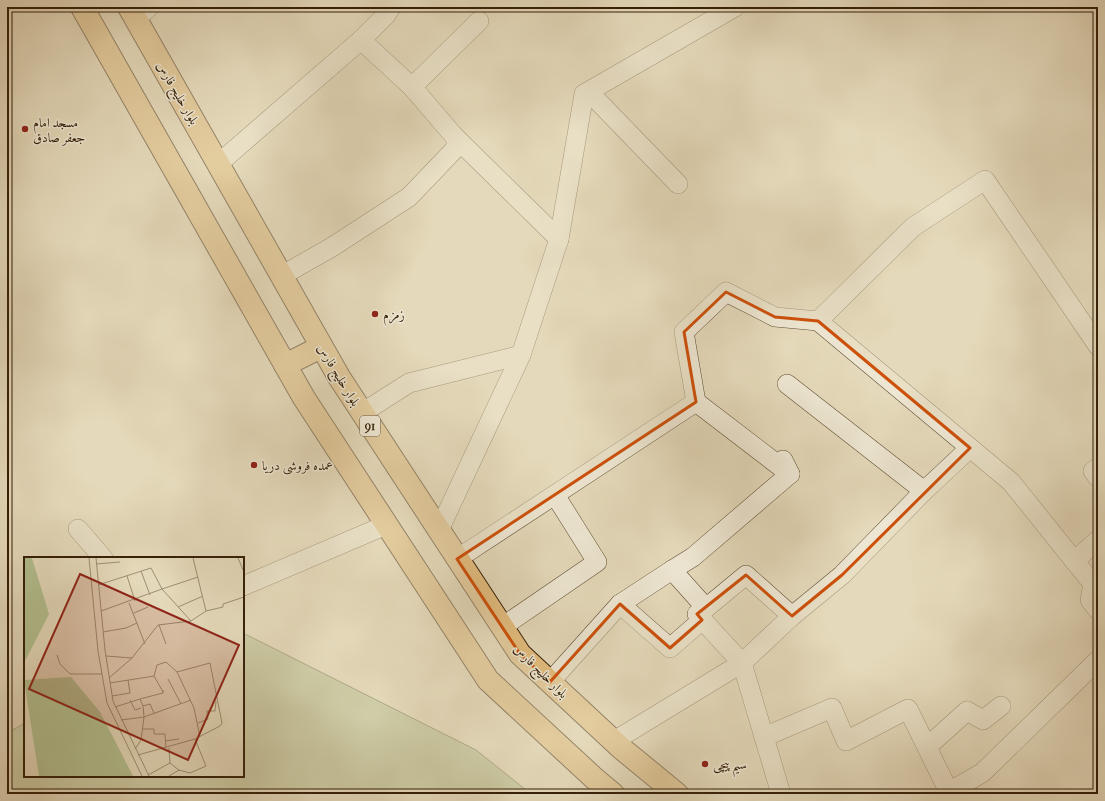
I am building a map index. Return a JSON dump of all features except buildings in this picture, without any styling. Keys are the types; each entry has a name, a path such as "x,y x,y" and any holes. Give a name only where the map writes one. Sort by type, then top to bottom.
{"highway":[{"path":"82,7 304,398 488,680 613,794"},
{"name":"بلوار خلیج فارس","path":"138,11 218,164 339,377 520,654 614,741 677,794"},
{"path":"285,365 321,346"}],"street":[{"path":"438,530 521,355 559,239 584,94 735,7"},
{"path":"218,164 361,40 386,10"},
{"path":"412,87 479,21"},
{"path":"361,40 412,87 458,140 559,239"},
{"path":"589,92 678,184"},
{"path":"281,276 332,247 410,197 454,150 458,140"},
{"path":"818,321 913,227 985,180 1098,346"},
{"path":"550,682 620,604 693,557 786,467 696,402 684,332 726,292 775,317 818,321 1011,482 1093,584 1090,600 1098,610"},
{"path":"362,412 409,383 521,355"},
{"path":"787,384 924,491"},
{"path":"458,559 696,402"},
{"path":"614,741 742,663 792,616 842,575 924,491 970,448"},
{"path":"1098,468 1093,471 1098,478"},
{"path":"502,626 597,562 555,495"},
{"path":"244,586 386,525"},
{"path":"78,529 102,557"},
{"path":"1074,561 1098,540"},
{"path":"672,570 742,663 781,794"},
{"path":"620,604 670,648 746,574 792,616"},
{"path":"764,737 832,708 846,741 908,709 927,747 947,793 972,787 982,773 1098,661"},
{"path":"927,747 967,711 984,720 1001,706"}],"highlighted area":[{"path":"726,292 775,317 818,321 970,448 842,575 792,616 746,575 697,614 702,620 670,648 620,604 550,682 520,654 457,559 696,402 684,332"}],"green space":[{"path":"244,634 476,750 531,794 7,794 7,733 24,724 24,777 244,777"}],"place":[{"name":"مسجد امام جعفر صادق","path":"25,129"},
{"name":"زمزم","path":"375,314"},
{"name":"عمده فروشی دریا","path":"254,465"},
{"name":"سیم پیچی","path":"705,764"}]}
